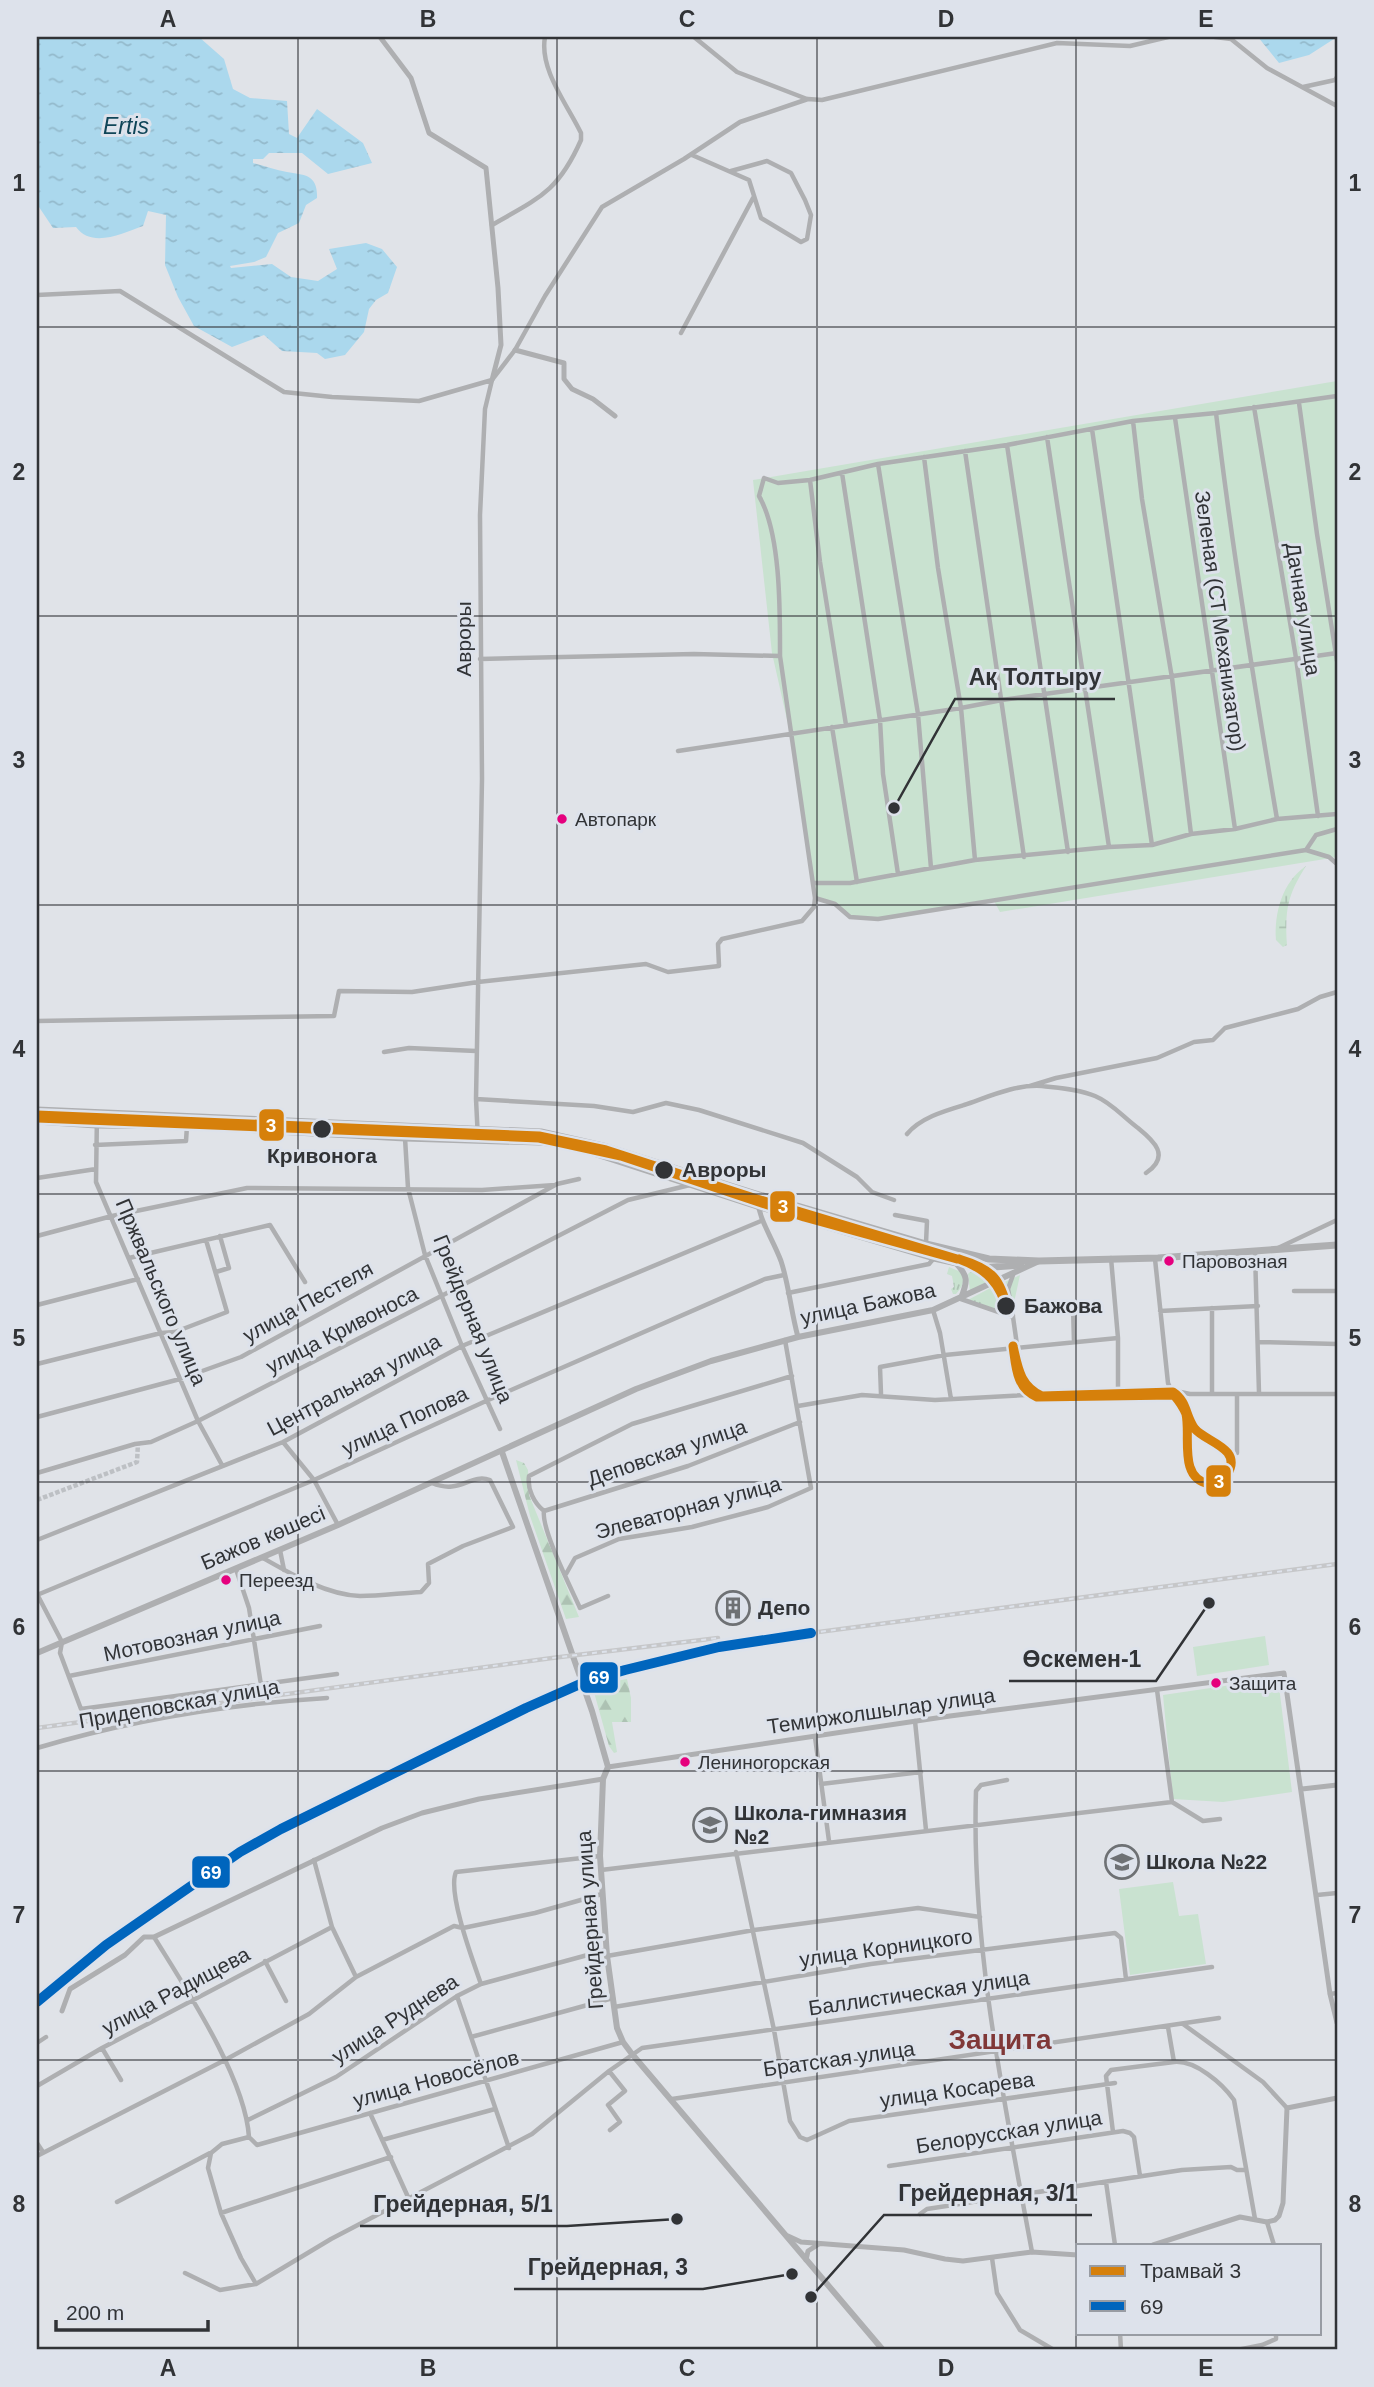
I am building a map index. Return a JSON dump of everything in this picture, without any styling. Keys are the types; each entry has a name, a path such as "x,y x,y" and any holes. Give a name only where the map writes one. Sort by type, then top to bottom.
{"highway":[{"path":"37,1110 541,1132 572,1137 695,1180 757,1206 934,1258 980,1268 1008,1267 1039,1261"},
{"path":"37,1121 569,1145 756,1194 926,1244 989,1259 1039,1261"},
{"name":"улица Бажова","path":"1039,1261 1155,1258 1337,1245"}],"main road":[{"name":"улица Бажова","path":"502,1452 636,1389 711,1361 798,1337 933,1310 1039,1261"},
{"path":"956,1262 964,1271 966,1279 961,1299"},
{"path":"502,1452 592,1712 608,1767"},
{"name":"Бажов көшесі","path":"37,1653 502,1452"},
{"name":"Грейдерная улица","path":"608,1767 603,1779 600,1870 613,2007 623,2042 883,2350"}],"street":[{"path":"380,37 411,78 429,133 486,168 501,345 492,380"},
{"path":"491,225 542,196 559,181 581,140 581,133 573,115 546,66 542,50 545,37"},
{"path":"694,37 737,72 808,100"},
{"path":"37,295 120,292 284,392 419,401 492,380 515,350 545,296 602,207 740,122 808,100 822,100 1058,43 1130,46 1168,37"},
{"path":"1215,37 1231,39 1266,68 1337,106"},
{"path":"1302,87 1335,80 1337,77"},
{"path":"691,154 749,180 761,218 801,242 807,239 811,215 791,173 766,161 731,171"},
{"path":"681,333 754,197"},
{"path":"515,350 564,363 564,379 572,389 593,399 615,416"},
{"name":"Авроры","path":"478,1141 475,1099 482,779 480,502 485,409 492,380"},
{"path":"37,1021 334,1016 339,991 412,992 646,964 668,972 719,966 718,944 722,939 802,921 814,907 816,898 780,656 779,591 768,512 759,496 764,478 778,482 810,480 878,464 1007,445 1133,421 1299,403 1337,396"},
{"path":"1299,403 1337,661"},
{"name":"Дачная улица","path":"1254,407 1296,658 1318,816"},
{"path":"1216,413 1251,665 1277,819"},
{"name":"Зеленая (СТ Механизатор)","path":"1175,418 1234,830"},
{"path":"1133,421 1142,499 1172,678 1191,834"},
{"path":"1092,429 1152,845"},
{"path":"1047,437 1109,846"},
{"path":"1007,445 1068,852"},
{"path":"965,451 1024,857"},
{"path":"924,457 938,568 961,708 975,860"},
{"path":"878,464 918,714 931,867"},
{"path":"842,473 880,720 883,774 898,874"},
{"path":"810,480 846,725"},
{"path":"678,751 1002,700 1337,653"},
{"path":"480,659 694,654 780,656"},
{"path":"832,727 857,882"},
{"path":"813,883 857,882 975,860 1024,857 1109,846 1152,845 1191,834 1234,830 1277,819 1337,814"},
{"path":"1306,850 1316,835 1337,829"},
{"path":"816,898 835,904 850,917 862,920 878,919 1306,850 1329,857 1337,864"},
{"path":"907,1134 915,1125 953,1109 1056,1077 1157,1058 1194,1042 1213,1040 1225,1028 1298,1009 1320,997 1337,992"},
{"path":"384,1052 409,1048 476,1051"},
{"path":"1030,1086 1094,1095 1125,1115 1137,1128 1149,1135 1156,1145 1157,1159 1146,1173"},
{"path":"475,1099 594,1106 633,1112 666,1103 699,1110 803,1143 857,1177 872,1192 894,1200"},
{"name":"Пржвальского улица","path":"97,1113 96,1182 198,1421 222,1465"},
{"path":"95,1145 186,1141 187,1126"},
{"name":"Грейдерная улица","path":"405,1138 408,1188 425,1255 441,1298 500,1429"},
{"path":"37,1178 96,1169"},
{"name":"улица Пестеля","path":"37,1417 180,1379 241,1357 557,1184 579,1179"},
{"name":"улица Кривоноса","path":"37,1473 150,1442 198,1421 628,1200 695,1180"},
{"path":"37,1236 112,1216 247,1188 482,1190 557,1184"},
{"path":"756,1194 761,1221 774,1243 784,1275 798,1337"},
{"path":"895,1215 927,1221 926,1244"},
{"path":"1274,1250 1337,1220"},
{"name":"Центральная улица","path":"37,1540 283,1442 462,1346 761,1221"},
{"path":"129,1258 270,1225 305,1282"},
{"path":"216,1272 229,1268 220,1236"},
{"path":"37,1364 161,1333 175,1332 228,1312 206,1240"},
{"path":"1255,1251 1259,1394"},
{"path":"787,1293 929,1264 934,1258"},
{"path":"1111,1258 1118,1338 1118,1390"},
{"path":"1155,1258 1168,1383 1171,1390"},
{"name":"улица Попова","path":"37,1594 314,1480 486,1401 765,1279 784,1275"},
{"path":"1013,1275 1008,1289 1024,1394"},
{"path":"37,1305 138,1279"},
{"path":"1294,1291 1337,1291"},
{"path":"961,1299 1013,1317"},
{"path":"1073,1306 1074,1342"},
{"path":"1160,1311 1258,1306"},
{"path":"1212,1308 1212,1393"},
{"path":"933,1310 945,1355 951,1399"},
{"path":"881,1394 880,1367 1017,1346 1118,1338"},
{"path":"785,1340 800,1422"},
{"path":"1258,1342 1337,1344"},
{"path":"608,1596 580,1608 543,1518 544,1511 533,1498 528,1483 532,1474 632,1424 792,1376"},
{"path":"798,1406 881,1394 951,1399 1118,1390 1171,1390 1180,1394 1337,1394"},
{"path":"1237,1394 1237,1453"},
{"name":"Элеваторная улица","path":"566,1576 575,1558 619,1539 692,1527 768,1507 811,1488 800,1422"},
{"name":"Деповская улица","path":"544,1511 688,1466 800,1422"},
{"path":"283,1442 314,1480 338,1525"},
{"path":"262,1558 285,1571 334,1591 358,1596 421,1592 429,1583 428,1564 463,1546 513,1527 490,1480 482,1478 450,1488 432,1483"},
{"path":"280,1550 285,1571"},
{"path":"274,1565 281,1561"},
{"path":"236,1569 246,1598 261,1685"},
{"path":"37,1594 62,1642 60,1653 80,1709 337,1674"},
{"name":"Мотовозная улица","path":"69,1676 320,1626"},
{"name":"Темиржолшылар улица","path":"608,1767 915,1721 1284,1673 1301,1789"},
{"path":"1157,1690 1172,1802"},
{"name":"Придеповская улица","path":"37,1748 114,1728 178,1716 327,1698"},
{"path":"915,1721 926,1830"},
{"path":"815,1737 829,1841"},
{"path":"821,1784 921,1772"},
{"path":"62,2011 70,1989 125,1955 144,1937 154,1937 382,1828 422,1813 479,1799 603,1779"},
{"path":"1007,1780 981,1785 976,1791 975,1824 988,2000 1032,2252"},
{"path":"1337,1785 1301,1789 1337,2023"},
{"path":"600,1870 1172,1802 1203,1821 1220,1819"},
{"path":"736,1852 774,2030 782,2083"},
{"path":"481,1984 463,1928 452,1880 456,1872 600,1856"},
{"path":"314,1860 332,1927 356,1977"},
{"path":"1317,1895 1337,1893"},
{"path":"37,2156 309,2014 356,1977 454,1926 463,1928 535,1913 602,1894"},
{"name":"улица Руднева","path":"248,2120 336,2077 457,1996 481,1984 606,1953 643,1951 754,1930 918,1908 980,1917"},
{"name":"улица Радищева","path":"37,2086 102,2048 332,1927"},
{"name":"улица Корницкого","path":"613,2007 764,1981 1115,1933 1121,1938 1126,1979"},
{"path":"117,2202 211,2153 222,2144 249,2137 248,2120 225,2060 154,1937"},
{"path":"265,1961 286,2001"},
{"name":"Баллистическая улица","path":"632,2054 642,2048 1212,1967"},
{"path":"457,1996 509,2148"},
{"path":"471,2037 613,1998"},
{"name":"Братская улица","path":"672,2099 1219,2018"},
{"path":"1156,2244 1240,2217 1267,2222 1279,2216 1283,2203 1287,2108 1263,2082 1183,2024"},
{"path":"1168,2027 1174,2062"},
{"path":"37,2043 46,2037"},
{"name":"улица Новосёлов","path":"249,2137 257,2145 623,2042"},
{"path":"102,2048 121,2080"},
{"path":"185,2273 220,2290 256,2284 408,2197 532,2134 632,2054"},
{"path":"1113,2132 1106,2076 1111,2070 1184,2061 1193,2066 1227,2091 1234,2100 1255,2219"},
{"path":"609,2071 625,2091 608,2105 620,2122 610,2130"},
{"name":"улица Косарева","path":"782,2083 790,2121 800,2137 807,2140 849,2121 1115,2083"},
{"path":"1287,2108 1337,2098"},
{"path":"382,2140 495,2109"},
{"path":"370,2113 408,2197"},
{"name":"Белорусская улица","path":"889,2166 1113,2132 1130,2133 1134,2137 1140,2176"},
{"path":"37,2143 43,2152"},
{"path":"211,2153 208,2168 221,2213 256,2284"},
{"path":"221,2213 391,2157"},
{"path":"920,2214 927,2209 1182,2170 1231,2167 1246,2170"},
{"path":"1106,2182 1115,2244"},
{"path":"1267,2222 1274,2244"},
{"path":"785,2235 801,2242 904,2250 963,2261 1032,2252 1076,2255"},
{"path":"806,2260 810,2249 822,2244"},
{"path":"992,2258 997,2293 1020,2330 1054,2350"},
{"path":"1237,2350 1262,2345 1276,2339 1276,2334"}],"green space":[{"path":"1337,381 1337,857 1000,912 994,901 878,919 850,917 835,904 815,898 790,733 772,653 753,480"},
{"path":"1306,866 1289,904 1286,922 1287,945 1283,947 1276,940 1278,909 1285,890"},
{"path":"949,1267 962,1275 963,1284 956,1294 953,1294 951,1289 954,1287 952,1276 947,1274"},
{"path":"970,1272 982,1272 991,1280 970,1292"},
{"path":"1020,1275 1012,1312 1000,1284"},
{"path":"994,1286 1003,1313 966,1301"},
{"path":"516,1460 524,1463 528,1470 529,1495 579,1617 566,1619 530,1516"},
{"path":"1265,1636 1269,1665 1197,1676 1193,1647"},
{"path":"1278,1678 1292,1792 1223,1802 1173,1799 1163,1695"},
{"path":"627,1679 631,1698 631,1722 612,1722 617,1752 614,1753 609,1746 592,1685"},
{"path":"1173,1882 1179,1916 1198,1914 1206,1964 1130,1975 1119,1889"}],"water":[{"name":"Ertis","path":"37,37 199,37 224,59 233,89 250,98 287,101 289,134 297,138 317,109 363,143 372,163 328,174 302,153 269,153 263,159 253,159 253,163 309,177 315,184 317,198 306,205 299,223 278,233 266,257 230,266 272,264 291,277 318,281 337,269 329,249 366,243 382,249 397,267 388,293 376,300 369,309 364,332 345,355 325,359 317,353 282,351 264,335 232,347 194,326 165,265 166,215 148,211 143,226 108,237 90,237 76,227 53,228 37,204"},
{"path":"1258,37 1337,37 1309,55 1279,63"}],"tunnel":[{"path":"37,1500 137,1462 138,1443"}],"railway":[{"path":"811,1633 1337,1564"},
{"path":"37,1728 718,1638"}],"tram line":[{"name":"3","path":"37,1115 539,1136 606,1150 957,1259"},
{"name":"3","path":"37,1118 539,1138 621,1156 804,1217 957,1259"},
{"name":"3","path":"959,1259 980,1267 993,1276 1002,1291 1008,1312"},
{"name":"3","path":"959,1259 977,1267 991,1278 1001,1293 1008,1312"},
{"name":"3","path":"1013,1346 1024,1382 1042,1396 1173,1392 1184,1405 1195,1429 1227,1452 1231,1464 1228,1473 1222,1479 1209,1484 1193,1474 1189,1465 1186,1414 1174,1395 1037,1397 1021,1382 1013,1346"}],"transit line":[{"name":"69","path":"37,2002 106,1945 240,1852 281,1829 526,1708 587,1681 625,1670 719,1647 811,1633"}],"place":[{"name":"Ақ Толтыру","path":"894,808"},
{"name":"Автопарк","path":"562,819"},
{"name":"Кривонога","path":"322,1129"},
{"name":"Авроры","path":"664,1170"},
{"name":"Паровозная","path":"1169,1261"},
{"name":"Бажова","path":"1006,1306"},
{"name":"Переезд","path":"226,1580"},
{"name":"Өскемен-1","path":"1209,1603"},
{"name":"Депо","path":"733,1608"},
{"name":"Защита","path":"1216,1683"},
{"name":"Лениногорская","path":"685,1762"},
{"name":"Школа-гимназия №2","path":"710,1825"},
{"name":"Школа №22","path":"1122,1862"},
{"name":"Грейдерная, 5/1","path":"677,2219"},
{"name":"Грейдерная, 3","path":"792,2274"},
{"name":"Грейдерная, 3/1","path":"811,2297"}],"district":[{"name":"Защита","path":"1000,2039"}]}
